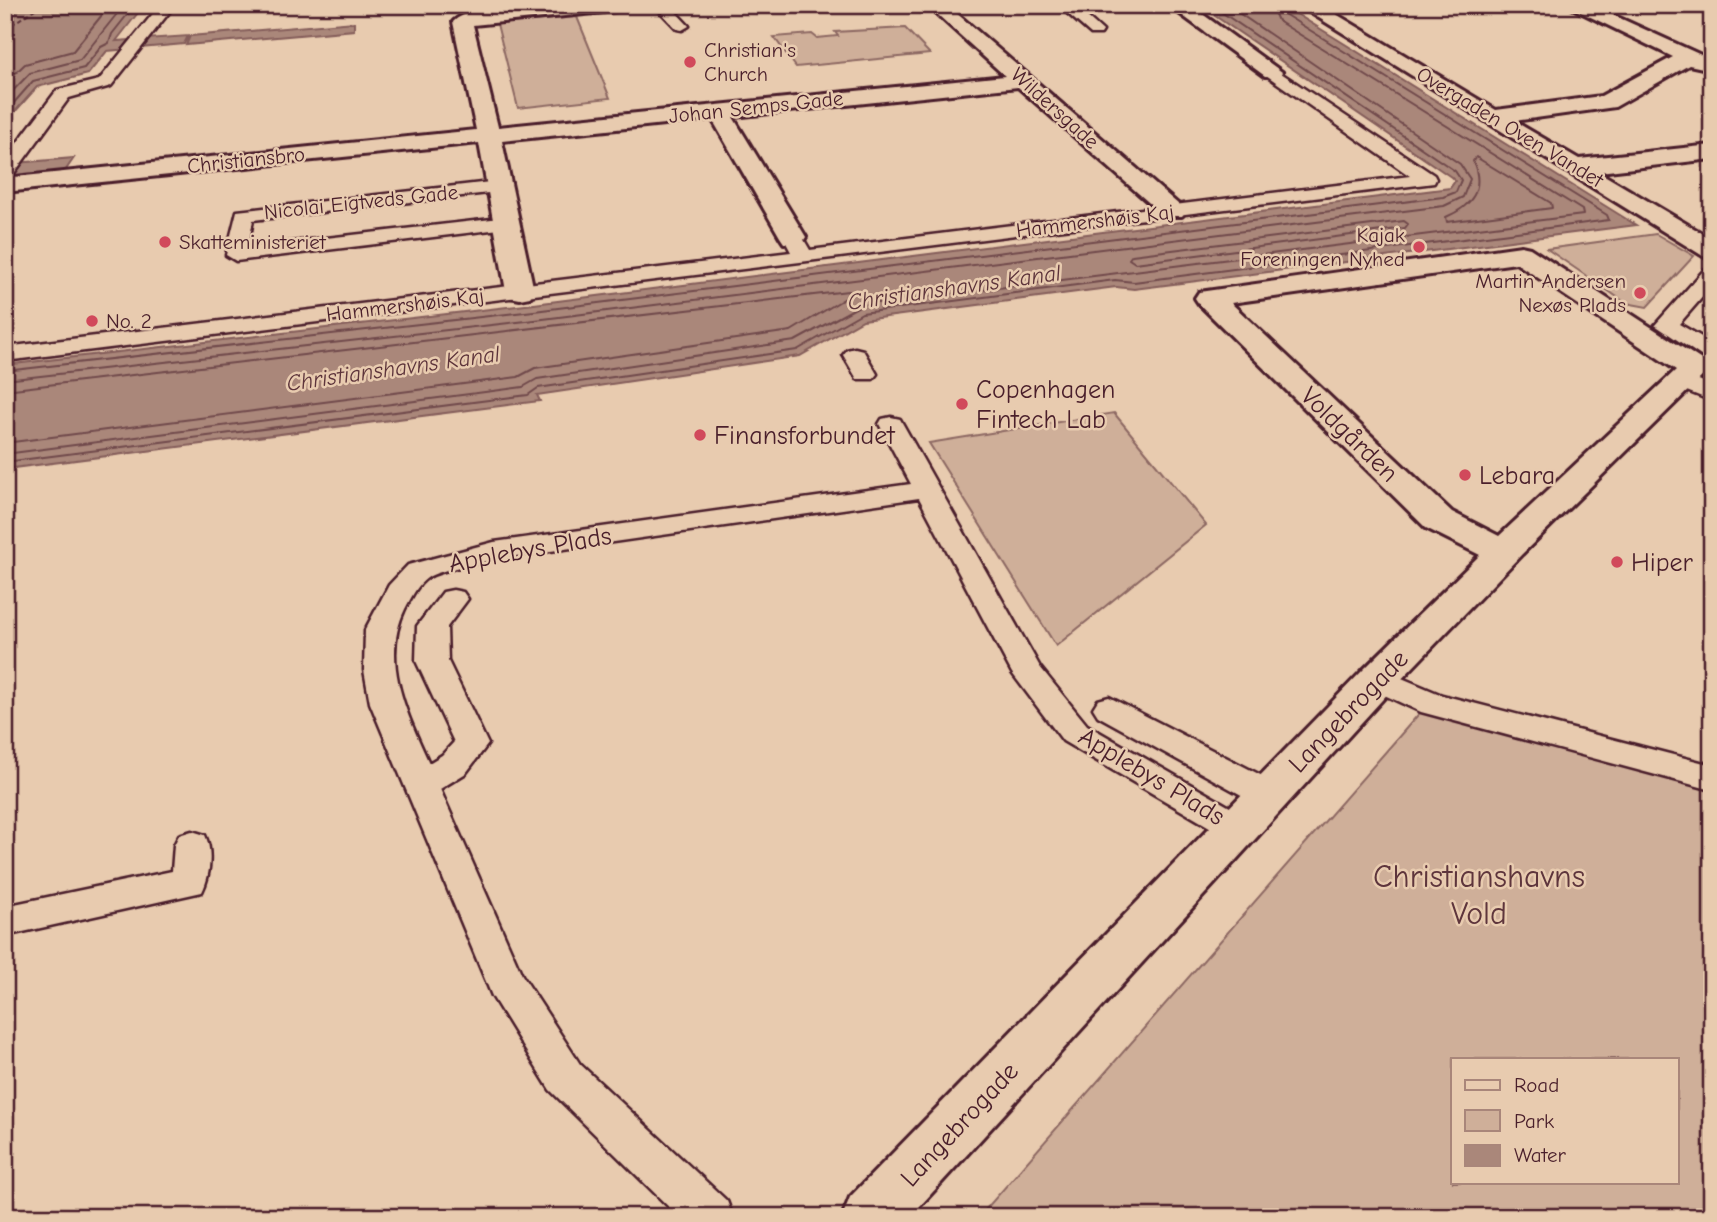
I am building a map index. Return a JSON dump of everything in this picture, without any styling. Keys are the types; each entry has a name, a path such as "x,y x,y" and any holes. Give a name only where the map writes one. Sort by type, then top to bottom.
{"street":[{"path":"520,291 509,223 463,22 477,18 616,5"},
{"name":"Wildersgade","path":"936,5 1173,211"},
{"path":"1177,5 1272,72"},
{"name":"Overgaden Oven Vandet","path":"1307,5 1712,250"},
{"path":"1575,5 1712,68"},
{"path":"1493,117 1607,102 1688,57"},
{"name":"Johan Semps Gade","path":"488,135 1024,80"},
{"path":"718,110 798,247"},
{"name":"Christiansbro","path":"5,185 488,135"},
{"path":"1576,167 1712,152"},
{"name":"Voldgården","path":"1503,552 1439,520 1209,298 1521,254 1702,376"},
{"name":"Langebrogade","path":"871,1217 1268,794 1503,552 1702,376"}],"lane":[{"path":"9,166 63,94 105,83 168,5"},
{"path":"661,5 682,26"},
{"path":"1065,5 1096,31"},
{"name":"Hammershøis Kaj","path":"5,354 520,291 798,247 1173,211 1427,179 1272,72"},
{"name":"Nicolai Eigtveds Gade","path":"499,187 244,215 236,255 509,223"},
{"path":"1702,376 1666,325 1712,272"},
{"path":"891,424 929,489"},
{"name":"Applebys Plads","path":"711,1217 565,1077 506,984 386,703 380,670 380,630 399,592 418,571 494,551 929,489 1028,673 1075,733 1237,827"},
{"path":"422,783 454,764 471,744 432,661 432,626 453,599"},
{"path":"1378,679 1432,704 1712,778"},
{"path":"1109,708 1268,794"},
{"path":"5,921 188,882 192,845"}],"green space":[{"path":"577,17 610,98 518,108 497,24"},
{"path":"905,28 930,54 796,67 774,37 812,34 817,38 838,36 835,32"},
{"name":"Martin Andersen Nexøs Plads","path":"1656,234 1694,256 1647,307 1626,303 1547,249"},
{"path":"1114,413 1206,525 1056,646 929,443"},
{"name":"Christianshavns Vold","path":"1424,708 1712,788 1712,1217 979,1217"}],"water":[{"path":"5,5 144,5 116,41 188,36 184,44 107,51 88,74 37,87 5,123"},
{"name":"Christianshavns Kanal","path":"1199,5 1282,5 1636,225 1134,289 1116,287 863,320 800,356 537,395 540,401 5,469 5,365 534,304 1450,188 1455,181"},
{"path":"354,22 354,30 186,45 190,36"},
{"path":"74,158 65,171 5,177 5,164"}],"ferry route":[{"path":"5,29 41,5"}],"place":[{"name":"Christian's Church","path":"690,62"},
{"name":"Skatteministeriet","path":"165,242"},
{"name":"Kajak Foreningen Nyhed","path":"1419,247"},
{"name":"Martin Andersen Nexøs Plads","path":"1640,293"},
{"name":"No. 2","path":"92,321"},
{"name":"Copenhagen Fintech Lab","path":"962,404"},
{"name":"Finansforbundet","path":"700,435"},
{"name":"Lebara","path":"1465,475"},
{"name":"Hiper","path":"1617,562"}]}
